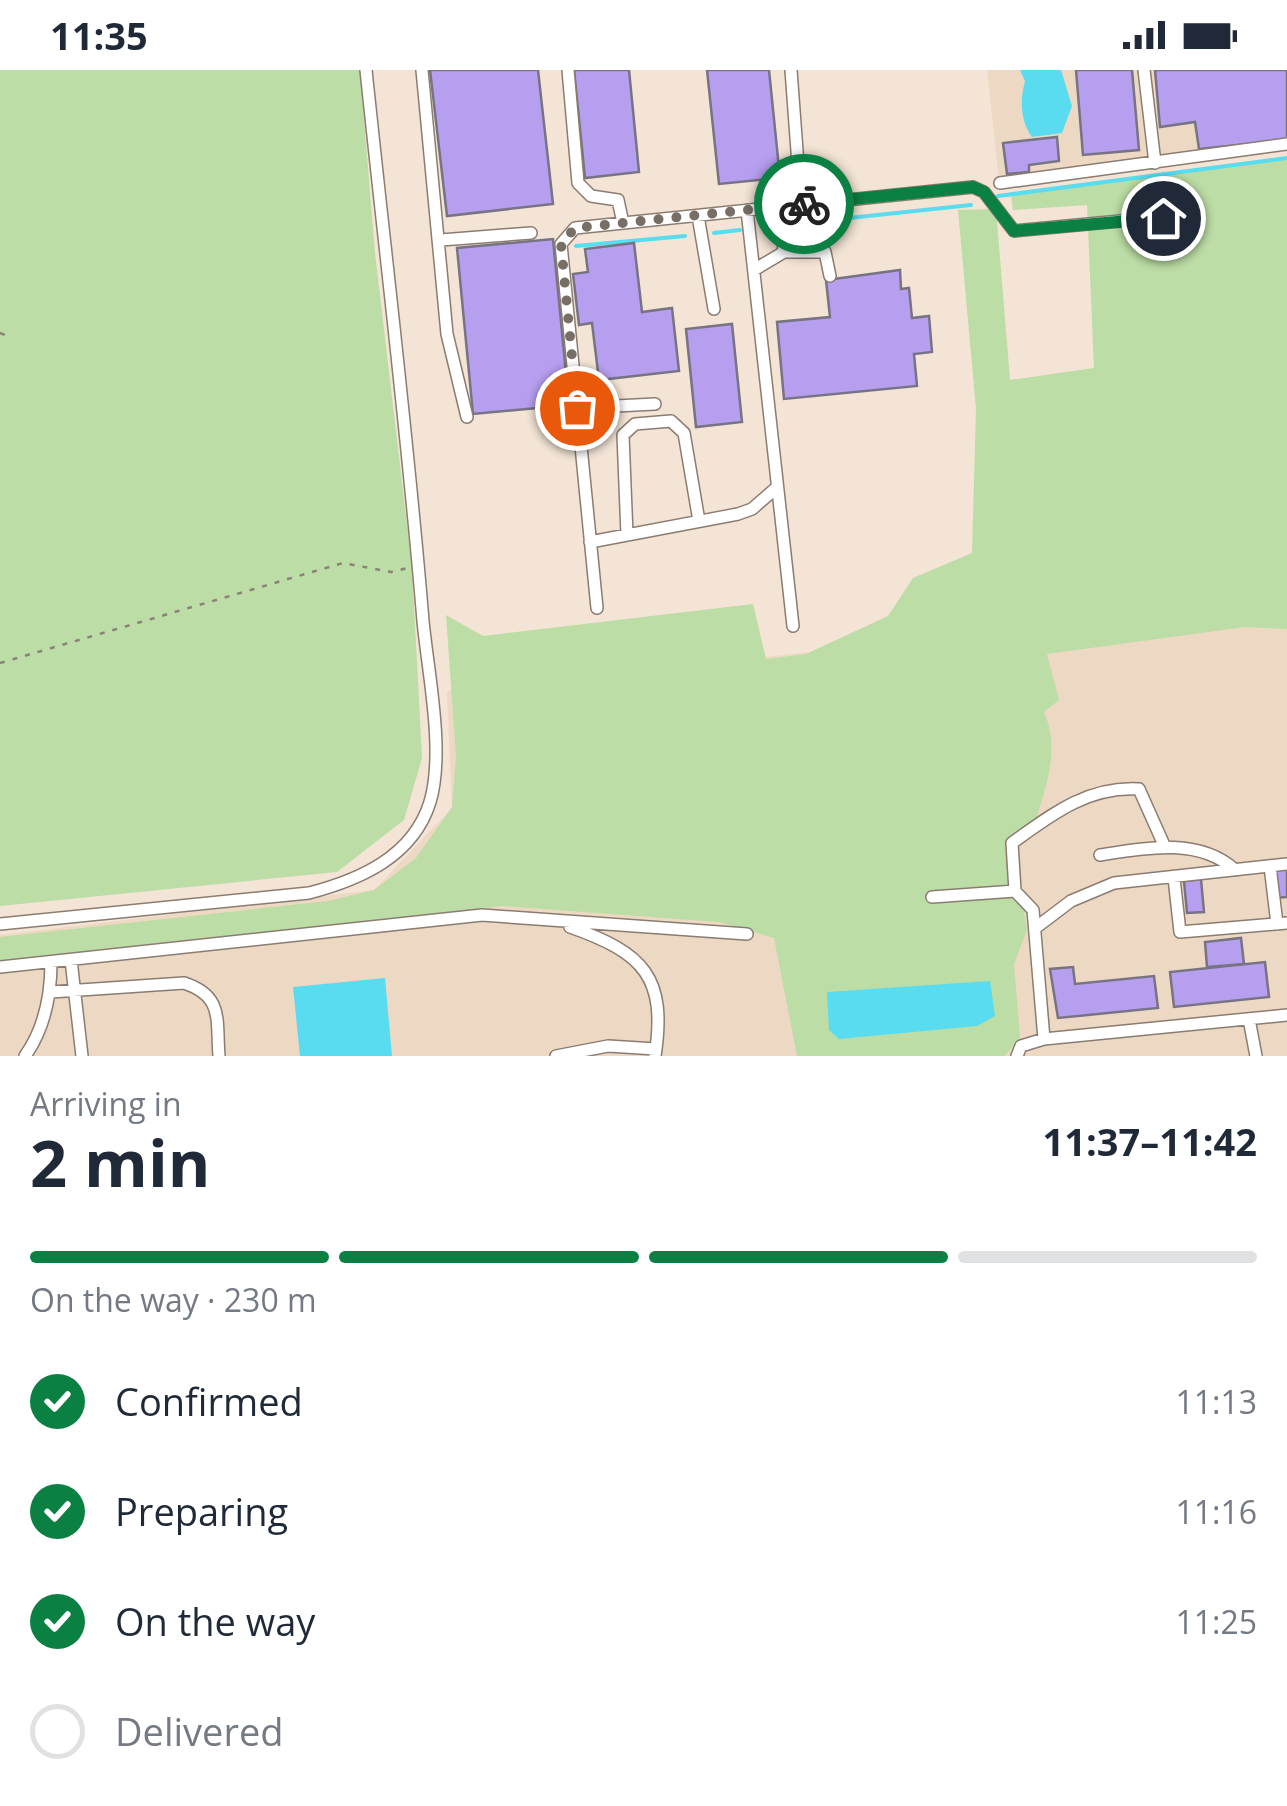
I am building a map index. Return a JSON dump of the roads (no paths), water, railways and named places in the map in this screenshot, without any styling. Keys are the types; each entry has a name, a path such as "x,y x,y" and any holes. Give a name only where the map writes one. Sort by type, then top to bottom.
{"street":[{"path":"0,924 309,893 355,881 387,860 413,836 430,801 435,757 419,568 366,70"},
{"path":"422,70 447,334 466,417"},
{"path":"568,70 578,183 591,196 618,200 623,224"},
{"path":"791,70 801,204"},
{"path":"1144,70 1155,163"},
{"path":"1000,183 1287,144"},
{"path":"597,608 561,244 575,228 973,187 984,192 1014,231 1163,218"},
{"path":"780,207 784,252"},
{"path":"747,210 793,626"},
{"path":"698,216 714,309"},
{"path":"441,240 530,233"},
{"path":"754,270 784,252 825,252 830,276"},
{"path":"577,408 655,404"},
{"path":"626,535 623,435 635,424 671,421 684,433 699,521"},
{"path":"590,542 752,510 775,489"},
{"path":"1044,1039 1038,926 1033,910 1014,891 1012,843 1048,816 1108,787 1138,788 1164,845"},
{"path":"1100,855 1164,845 1217,857 1235,870"},
{"path":"1038,926 1071,900 1114,883 1287,864"},
{"path":"1174,878 1180,932 1282,923 1270,866"},
{"path":"932,897 1014,891"},
{"path":"0,967 482,915 747,934"},
{"path":"556,1056 608,1046 656,1053 660,1004 654,982 631,957 557,922"},
{"path":"71,960 82,1056"},
{"path":"25,1056 34,1044 51,992 51,962"},
{"path":"51,992 184,984 203,989 214,1000 219,1056"},
{"path":"1017,1056 1021,1046 1044,1039 1287,1015"},
{"path":"1249,1019 1256,1056"}],"water":[{"path":"1020,70 1061,70 1072,106 1062,133 1032,137 1028,131 1022,103 1025,81"},
{"path":"385,978 392,1056 300,1056 293,987"},
{"path":"990,981 995,1016 977,1026 839,1039 829,1030 827,992"}],"waterway":[{"path":"998,196 1287,158"},
{"path":"793,224 971,205"},
{"path":"765,227 775,226"},
{"path":"714,233 740,230"},
{"path":"576,246 685,236"}]}
